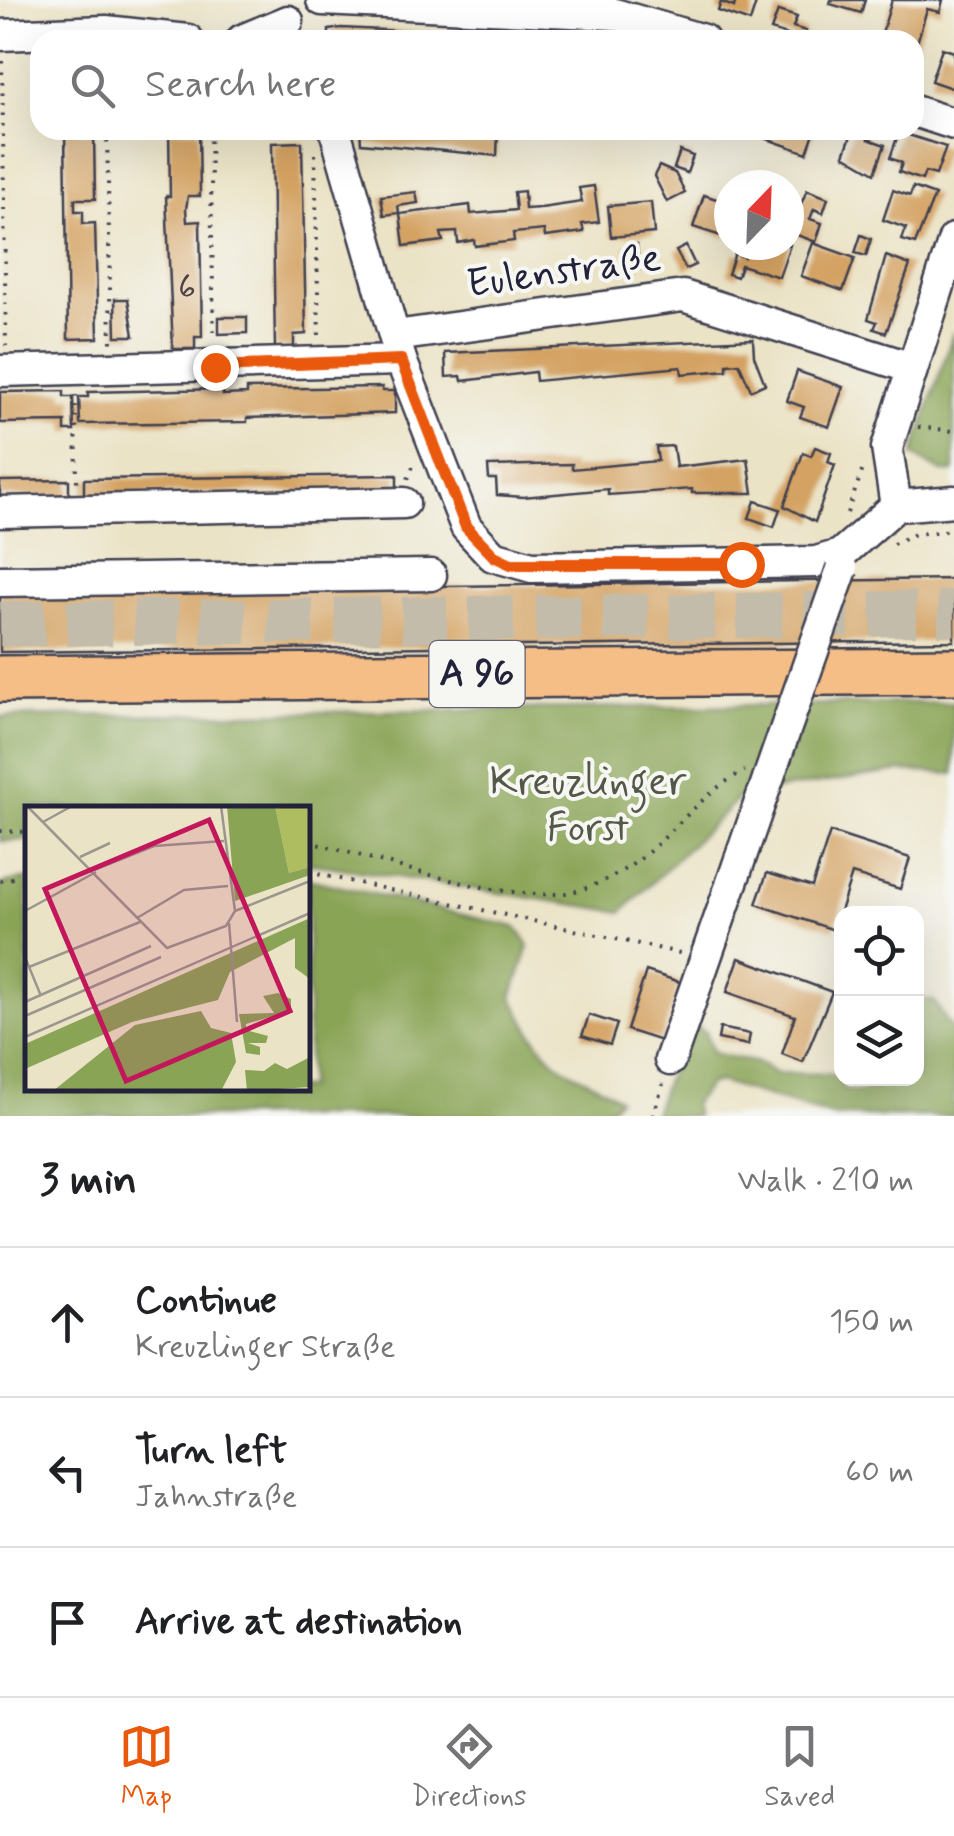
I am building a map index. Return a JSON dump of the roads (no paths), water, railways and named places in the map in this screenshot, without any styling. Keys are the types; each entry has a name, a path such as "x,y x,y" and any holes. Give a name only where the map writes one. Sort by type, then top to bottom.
{"highway":[{"name":"A 96","path":"0,680 954,670"}],"street":[{"path":"260,30 319,0 614,14 669,30"},
{"path":"1,35 30,34"},
{"path":"924,114 954,124"},
{"path":"337,140 398,348 436,449 466,527 494,556 511,564 816,562 847,553"},
{"path":"896,506 887,448 954,239"},
{"name":"Eulenstraße","path":"3,371 320,364 683,296 912,368"},
{"path":"0,512 404,503"},
{"path":"896,506 951,515"},
{"path":"670,1060 847,553 896,506"},
{"path":"0,581 431,575"}],"tunnel":[{"path":"0,624 954,613"}],"park label":[{"name":"Kreuzlinger Forst","path":"588,806"}]}
